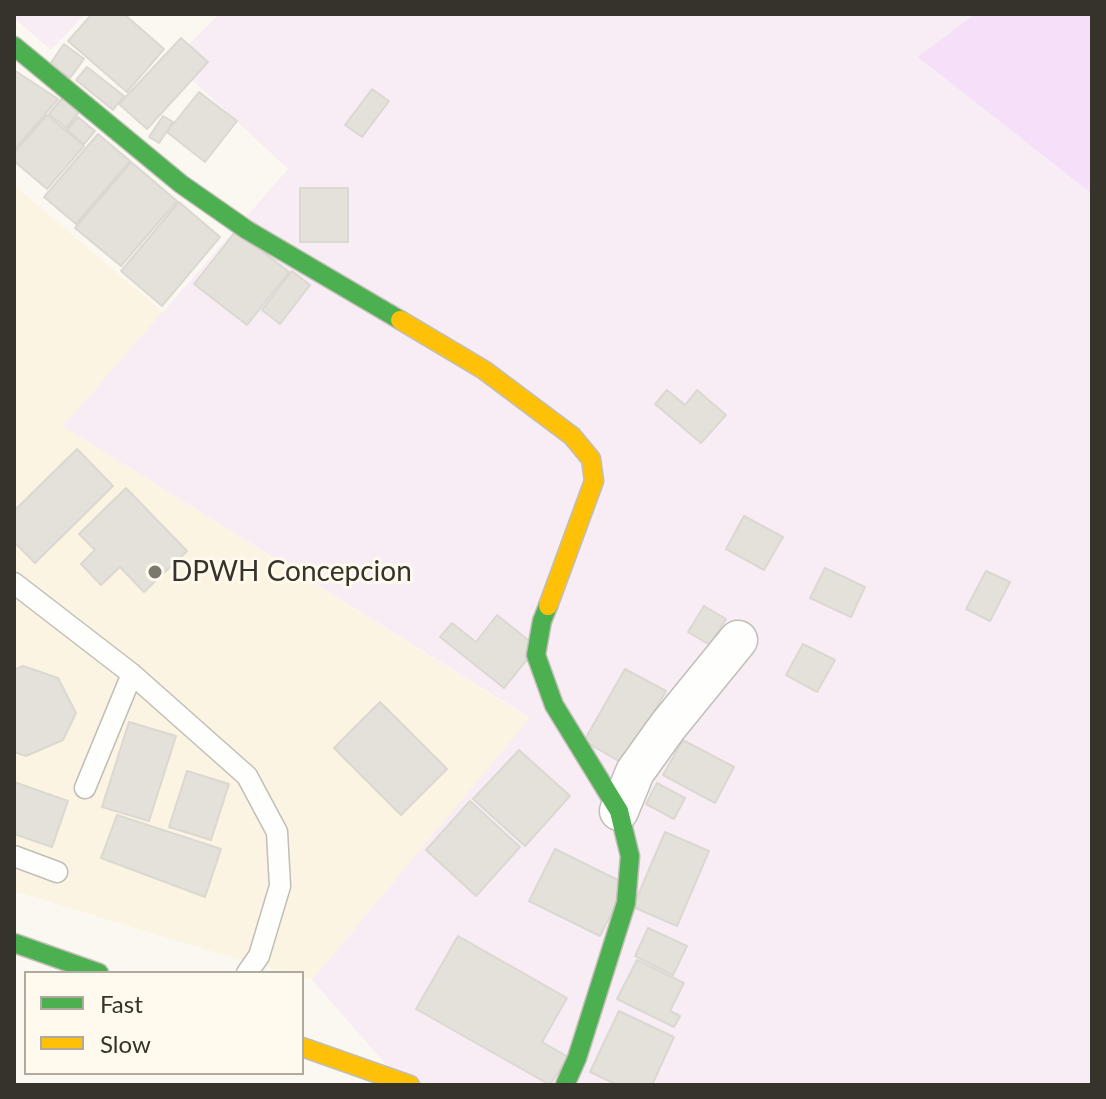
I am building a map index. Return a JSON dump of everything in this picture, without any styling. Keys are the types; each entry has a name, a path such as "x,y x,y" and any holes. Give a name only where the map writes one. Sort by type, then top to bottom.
{"street":[{"path":"14,46 181,184 247,230 484,370 572,436 591,459 594,481 542,621 536,655 554,705 619,811 630,856 626,903 577,1058 565,1085"},
{"path":"619,811 635,772 738,640"},
{"path":"14,943 93,971"},
{"path":"304,1048 410,1085"}],"lane":[{"path":"14,583 132,674 247,776 277,832 280,886 259,956 248,971"},
{"path":"85,788 132,674"},
{"path":"14,856 57,872"}],"shaded area":[{"path":"14,14 85,14 51,50 14,18"},
{"path":"219,14 975,14 919,57 1092,194 1092,1085 404,1085 312,980 530,718 63,426 288,169 172,61"},
{"path":"975,14 1092,14 1092,194 918,57"},
{"name":"DPWH Concepcion","path":"14,185 164,313 63,426 530,719 312,980 304,978 304,971 280,971 14,891"}],"building":[{"path":"92,14 124,14 164,49 127,92 68,41"},
{"path":"181,38 208,62 147,129 119,104"},
{"path":"64,44 84,59 70,78 50,64"},
{"path":"87,67 124,96 113,110 76,80"},
{"path":"14,70 58,99 14,150"},
{"path":"372,89 389,101 362,137 345,125"},
{"path":"199,92 237,121 205,162 167,132"},
{"path":"63,97 80,111 66,128 49,114"},
{"path":"47,115 84,146 47,189 14,161 14,153"},
{"path":"163,116 173,122 159,143 149,137"},
{"path":"78,117 95,131 84,144 67,130"},
{"path":"98,134 130,161 76,224 44,197"},
{"path":"131,162 177,201 121,266 75,228"},
{"path":"300,188 348,188 348,242 300,242"},
{"path":"179,202 220,237 162,306 121,271"},
{"path":"236,231 289,272 247,325 194,284"},
{"path":"292,271 310,285 280,324 262,310"},
{"path":"667,390 685,405 697,390 726,415 701,443 655,404"},
{"path":"77,449 113,486 35,563 14,542 14,511"},
{"path":"126,488 187,551 144,592 120,567 101,585 81,564 95,550 79,534"},
{"path":"744,516 783,537 764,570 726,549"},
{"path":"825,568 865,587 851,617 810,598"},
{"path":"986,571 1010,582 990,621 966,609"},
{"path":"704,606 726,619 710,645 688,632"},
{"path":"497,615 537,647 504,688 440,637 452,623 476,642"},
{"path":"803,644 835,660 817,692 786,675"},
{"path":"23,666 58,678 76,713 63,740 26,756 14,752 14,670"},
{"path":"625,669 666,691 624,764 584,741"},
{"path":"380,702 447,769 401,815 334,748"},
{"path":"129,722 176,736 149,821 102,807"},
{"path":"683,740 734,767 715,803 663,775"},
{"path":"519,750 570,796 525,846 473,799"},
{"path":"187,771 229,784 211,840 169,827"},
{"path":"14,782 68,801 52,847 14,834"},
{"path":"657,783 685,798 674,819 646,804"},
{"path":"470,801 520,847 476,896 426,850"},
{"path":"117,815 221,849 205,897 101,858"},
{"path":"665,832 709,851 677,926 633,907"},
{"path":"555,849 626,884 600,936 529,901"},
{"path":"648,928 687,946 673,975 635,956"},
{"path":"458,936 567,998 542,1042 568,1057 550,1085 416,1009"},
{"path":"637,960 684,983 670,1011 680,1016 674,1027 617,999"},
{"path":"619,1011 674,1037 652,1085 618,1085 590,1072"}],"traffic: fast":[{"path":"14,46 181,184 247,230 400,320"},
{"path":"548,606 536,655 554,705 619,811 630,856 626,903 577,1058 565,1085"},
{"path":"14,943 93,971"}],"traffic: slow":[{"path":"400,320 484,370 572,436 591,459 594,481 548,606"},
{"path":"304,1048 410,1085"}],"place":[{"name":"DPWH Concepcion","path":"155,572"}]}
